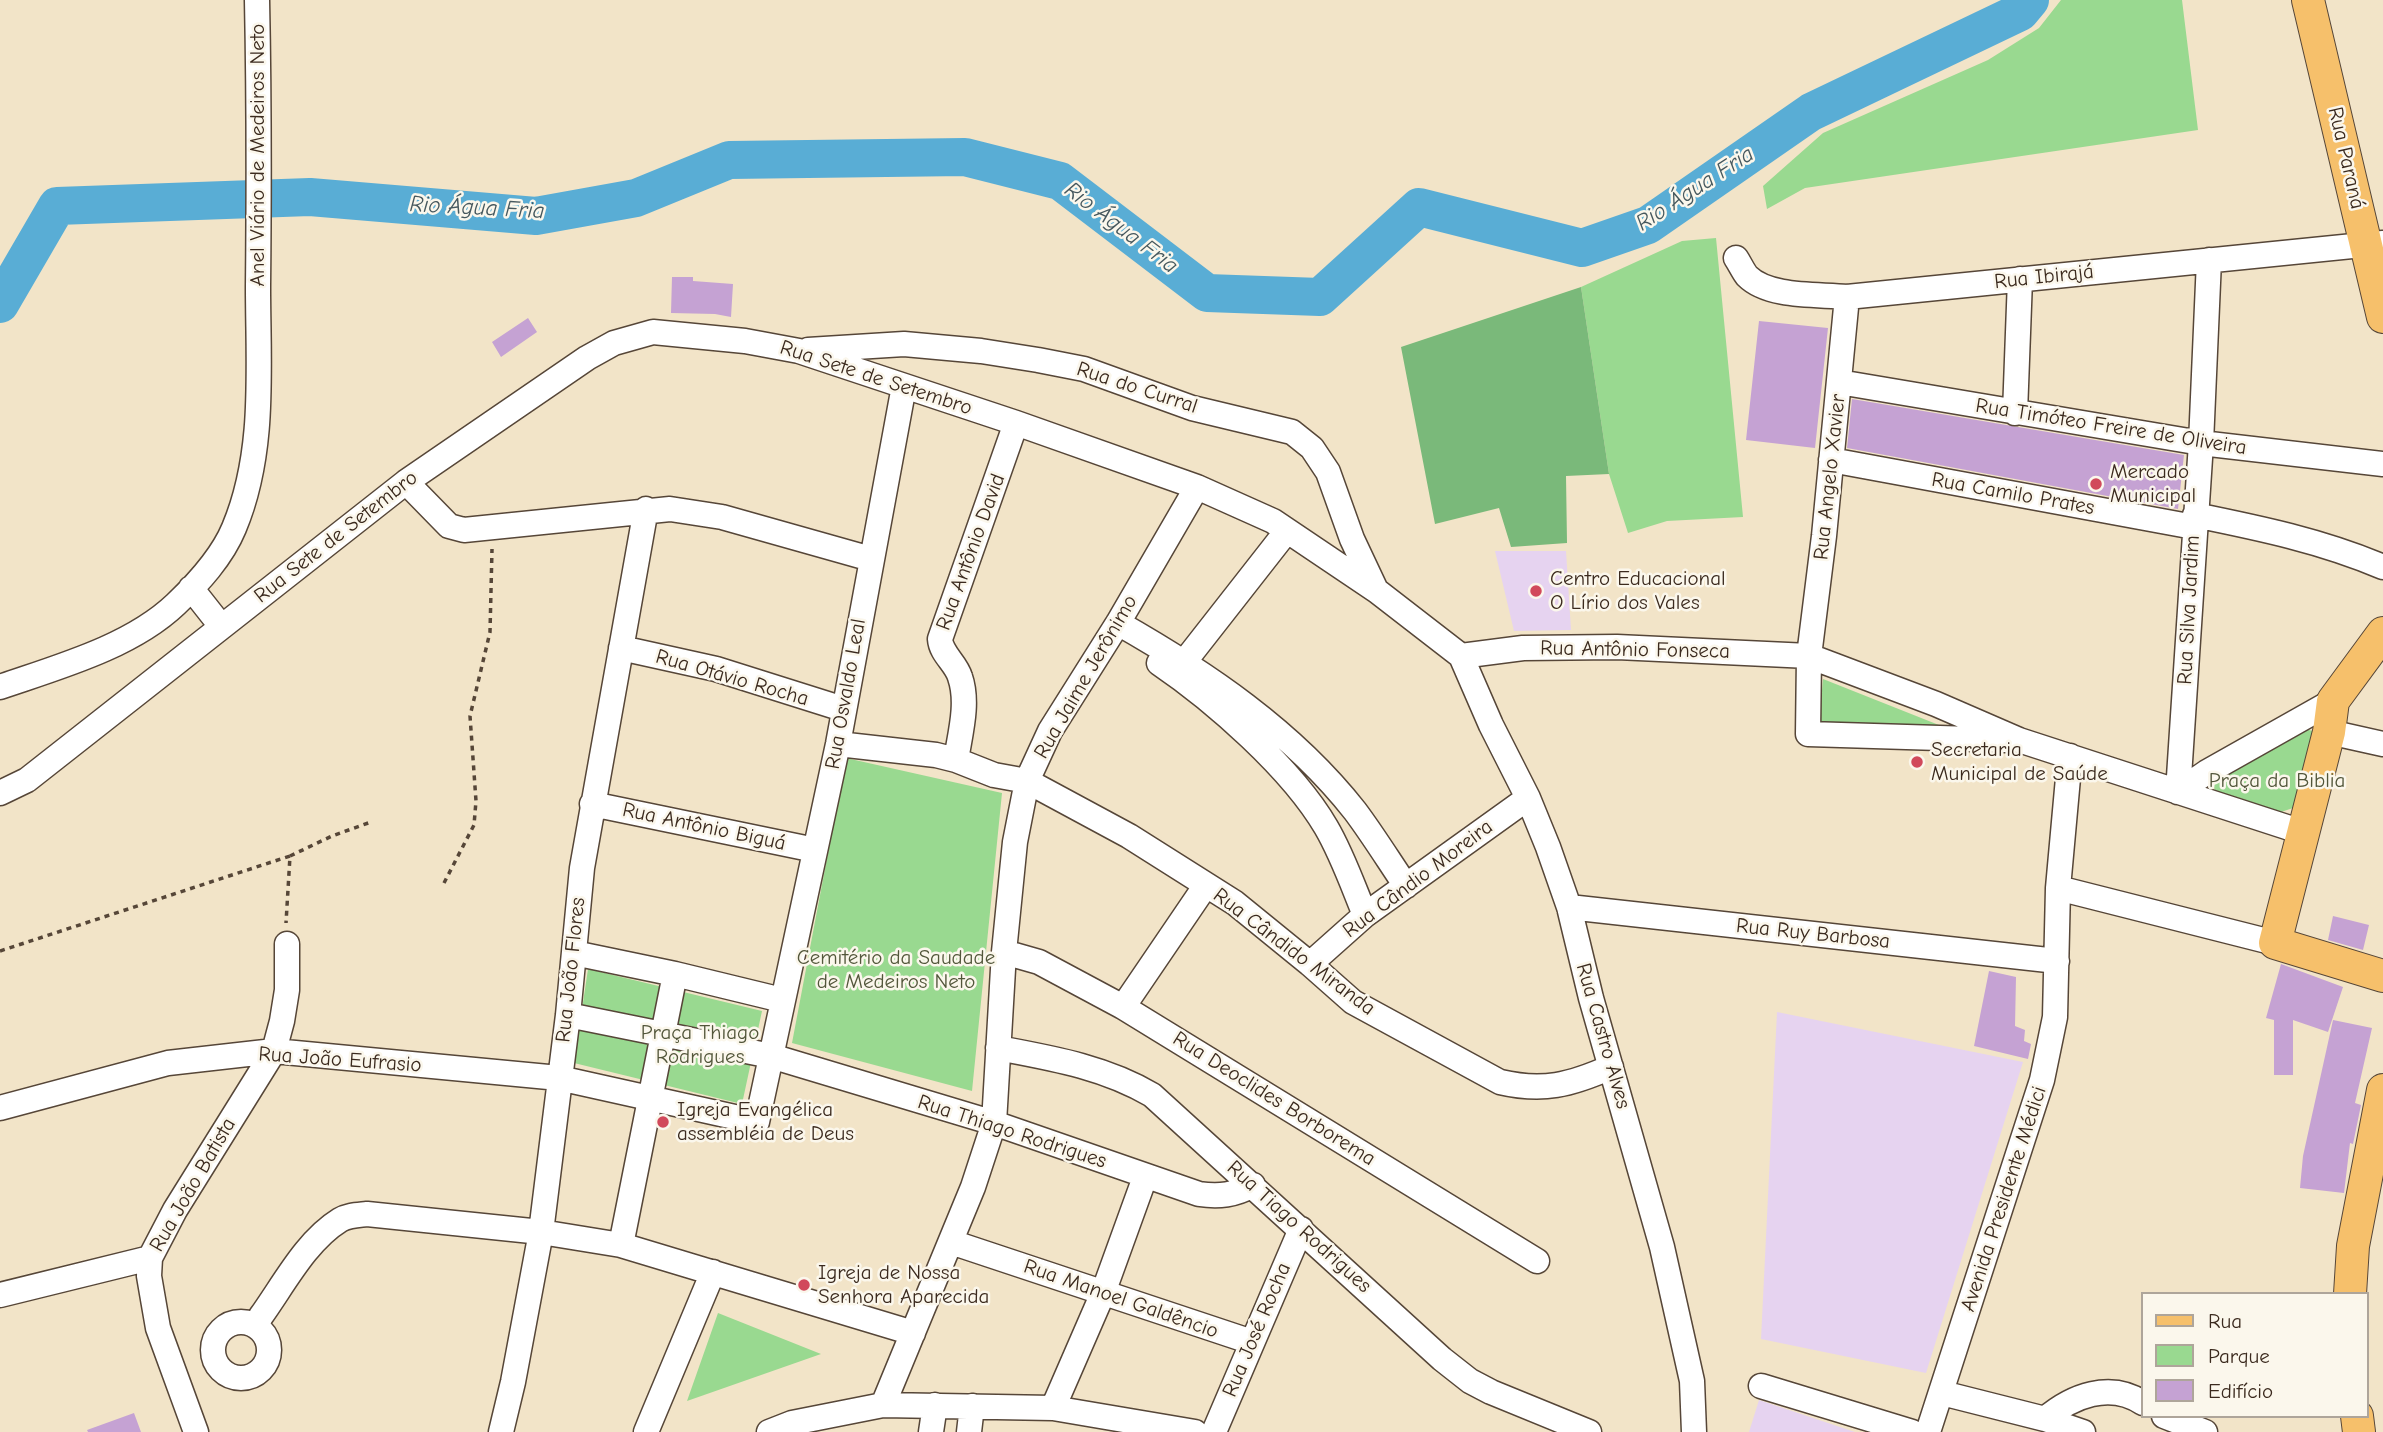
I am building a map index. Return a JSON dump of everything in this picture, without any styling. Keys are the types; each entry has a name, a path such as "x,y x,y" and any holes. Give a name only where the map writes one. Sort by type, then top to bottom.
{"main road":[{"name":"Rua Paraná","path":"2308,0 2374,243 2383,317"},
{"path":"2383,633 2333,701 2329,732 2275,943 2383,976"},
{"path":"2350,1292 2353,1246 2383,1090"}],"street":[{"name":"Anel Viário de Medeiros Neto","path":"0,687 99,652 142,629 174,606 191,588 219,555 234,529 245,496 259,414 257,0"},
{"name":"Rua Ibirajá","path":"1736,258 1745,275 1758,285 1774,291 1847,297 2374,243"},
{"name":"Rua Silva Jardim","path":"2178,792 2201,443 2209,260"},
{"path":"2015,413 2020,279"},
{"name":"Rua Angelo Xavier","path":"1847,297 1809,656 1808,734 2020,740"},
{"name":"Rua Sete de Setembro","path":"0,793 27,780 406,482 587,358 614,343 653,332 745,341 799,351 1197,487 1273,521 1377,591 1461,656"},
{"name":"Rua do Curral","path":"799,351 904,344 1027,358 1084,369 1192,408 1292,432 1312,448 1328,472 1352,539 1377,591"},
{"name":"Rua Timóteo Freire de Oliveira","path":"1839,382 2201,443 2383,464"},
{"name":"Rua Osvaldo Leal","path":"782,1000 838,744 904,386"},
{"name":"Rua Antônio David","path":"956,760 964,690 959,674 942,649 940,639 1016,423"},
{"name":"Rua Camilo Prates","path":"1831,460 2296,537 2383,567"},
{"path":"406,482 449,526 464,530 492,529 646,509 681,510 722,517 871,559"},
{"name":"Rua Jaime Jerônimo","path":"883,1405 951,1242 995,1123 1004,952 1015,842 1027,781 1051,731 1197,487"},
{"name":"Rua João Flores","path":"501,1432 541,1232 568,1015 582,869 646,509"},
{"path":"1185,661 1286,532"},
{"path":"191,588 221,626"},
{"path":"1115,627 1185,661 1251,709 1301,754 1356,812 1406,886"},
{"path":"1115,627 1215,707 1281,770 1312,805 1327,828 1365,915"},
{"name":"Rua Antônio Fonseca","path":"1461,656 1524,648 1617,647 1809,656 1937,704 2020,740"},
{"name":"Rua Otávio Rocha","path":"621,648 716,669 843,709"},
{"name":"Rua Castro Alves","path":"1461,656 1491,725 1528,798 1569,906 1611,1068 1640,1163 1681,1327 1692,1381 1694,1432"},
{"path":"2178,792 2207,772 2333,701"},
{"path":"2329,732 2383,744"},
{"path":"2020,740 2302,832"},
{"name":"Rua Cândido Miranda","path":"838,744 936,755 994,775 1027,781 1129,836 1235,903 1353,1002 1500,1082 1525,1088 1552,1087 1584,1079 1611,1068"},
{"name":"Avenida Presidente Médici","path":"1928,1432 2042,1080 2055,1017 2058,888 2070,756"},
{"name":"Rua Cândio Moreira","path":"1310,964 1365,915 1528,798"},
{"name":"Rua Antônio Biguá","path":"592,804 815,850"},
{"path":"1123,1007 1206,885"},
{"path":"2058,888 2275,943"},
{"name":"Rua Ruy Barbosa","path":"1569,906 2057,961"},
{"name":"Rua João Batista","path":"196,1432 158,1328 149,1276 150,1258 176,1210 274,1051 282,1021 288,944"},
{"name":"Rua Deoclides Borborema","path":"1004,952 1039,962 1123,1007 1537,1261"},
{"path":"559,1078 757,1122 782,1000 573,953"},
{"path":"621,1245 675,974"},
{"path":"568,1015 771,1056"},
{"name":"Rua Tiago Rodrigues","path":"998,1048 1052,1058 1100,1071 1152,1095 1442,1359 1470,1381 1589,1432"},
{"name":"Rua João Eufrasio","path":"0,1108 168,1063 274,1051 559,1078"},
{"name":"Rua Thiago Rodrigues","path":"771,1056 995,1123 1199,1194 1216,1196 1236,1193 1253,1185"},
{"path":"1053,1408 1102,1293 1145,1177"},
{"path":"256,1326 312,1246 342,1219 353,1215 378,1214 541,1232 621,1245 913,1333"},
{"name":"Rua José Rocha","path":"1214,1432 1301,1229"},
{"name":"Rua Manoel Galdêncio","path":"951,1242 1252,1342"},
{"path":"0,1295 150,1258"},
{"path":"646,1432 713,1272"},
{"path":"1760,1386 1912,1432"},
{"path":"2045,1419 2074,1398 2089,1395 2117,1392 2142,1402"},
{"path":"1941,1393 2045,1419 2083,1432"},
{"path":"769,1432 883,1405 936,1405 1053,1408 1195,1432"},
{"path":"931,1432 936,1405"},
{"path":"969,1432 972,1406"},
{"path":"2169,1418 2205,1432"}],"path":[{"path":"444,883 474,825 476,801 470,716 490,632 492,529"},
{"path":"0,951 290,856 370,822"},
{"path":"288,944 286,908 290,856"}],"shaded area":[{"name":"Centro Educacional O Lírio dos Vales","path":"1495,551 1566,551 1571,630 1514,631"},
{"path":"1777,1012 2023,1062 1926,1373 1761,1339"},
{"path":"1759,1400 1855,1432 1749,1432"}],"green space":[{"path":"2061,0 2182,0 2198,130 1805,188 1767,209 1763,186 1823,133 1988,60 2039,28"},
{"path":"1716,238 1743,517 1667,521 1628,533 1609,474 1581,287 1682,241"},
{"path":"1581,287 1609,474 1566,476 1567,543 1511,547 1499,508 1435,524 1401,347"},
{"path":"1823,679 1954,731 1819,725"},
{"name":"Praça da Biblia","path":"2305,729 2313,731 2299,806 2281,812 2272,811 2215,793 2217,780"},
{"name":"Cemitério da Saudade de Medeiros Neto","path":"846,758 1002,793 972,1091 792,1043"},
{"name":"Praça Thiago Rodrigues","path":"588,969 762,1011 742,1104 574,1063"},
{"path":"718,1313 821,1354 687,1401"}],"building":[{"path":"672,277 693,277 693,281 733,284 731,317 671,313"},
{"path":"528,318 537,332 501,357 492,342"},
{"path":"1759,321 1828,328 1815,448 1746,440"},
{"name":"Mercado Municipal","path":"1852,399 2184,455 2178,509 1847,448"},
{"path":"2333,916 2369,925 2363,950 2328,940"},
{"path":"2281,964 2343,987 2328,1032 2293,1020 2293,1075 2274,1075 2274,1020 2266,1018"},
{"path":"1989,971 2016,977 2015,1026 2025,1030 2024,1041 2031,1044 2028,1059 1974,1046"},
{"path":"2333,1020 2372,1028 2355,1103 2361,1105 2353,1144 2350,1143 2344,1193 2300,1188 2303,1156"},
{"path":"134,1413 141,1432 87,1430"}],"waterway":[{"name":"Rio Água Fria","path":"0,304 57,206 310,197 536,216 636,198 729,160 965,157 1060,181 1207,293 1320,297 1419,207 1582,248 1648,225 1811,112 2020,12 2030,0"}],"place":[{"name":"Mercado Municipal","path":"2096,484"},
{"name":"Centro Educacional O Lírio dos Vales","path":"1536,591"},
{"name":"Secretaria Municipal de Saúde","path":"1917,762"},
{"name":"Igreja Evangélica assembléia de Deus","path":"663,1122"},
{"name":"Igreja de Nossa Senhora Aparecida","path":"804,1285"}]}
